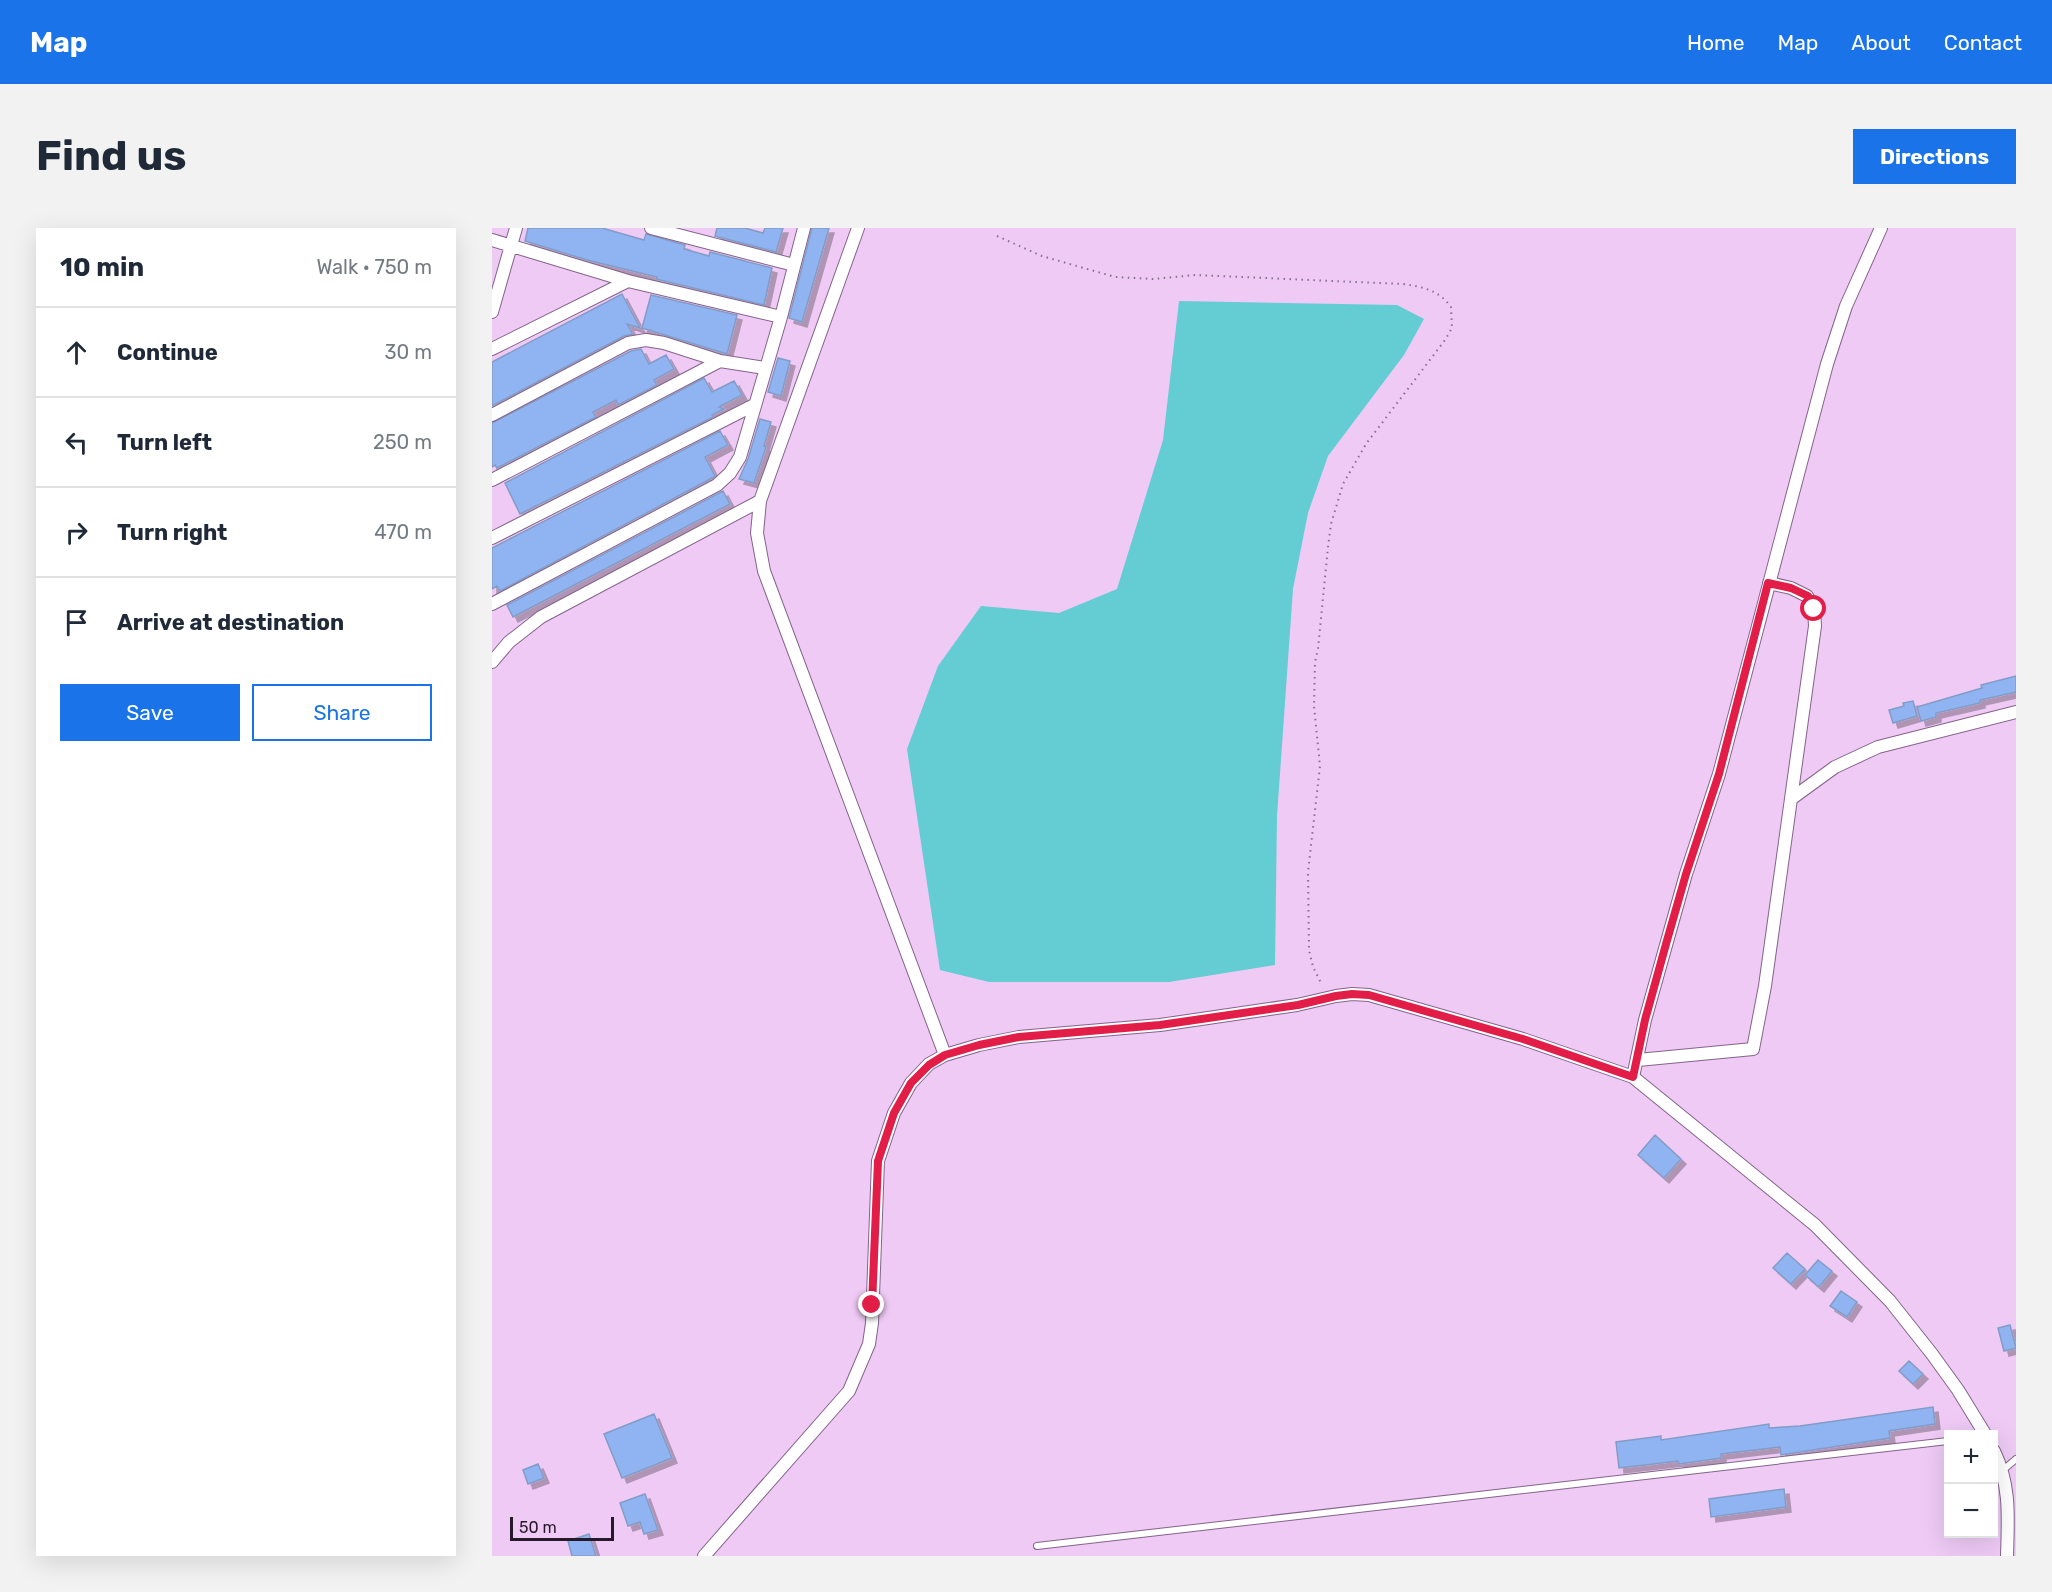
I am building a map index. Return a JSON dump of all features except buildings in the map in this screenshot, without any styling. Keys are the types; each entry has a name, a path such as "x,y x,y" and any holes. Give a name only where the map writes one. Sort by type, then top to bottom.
{"street":[{"path":"493,303 516,228"},
{"path":"651,228 794,265"},
{"path":"492,604 717,485 730,473 740,457 781,317 804,228"},
{"path":"858,228 760,501 757,534 764,571 945,1055"},
{"path":"1633,1077 1645,1020 1666,944 1719,774 1827,364 1846,306 1881,228"},
{"path":"492,240 628,281 781,317"},
{"path":"492,349 628,281"},
{"path":"492,415 628,343 646,340 664,343 720,361 765,368"},
{"path":"492,480 720,361"},
{"path":"492,538 754,405"},
{"path":"492,662 509,642 541,617 760,501"},
{"path":"1638,1060 1753,1049 1765,986 1778,878 1815,626 1814,609 1808,596 1791,588 1768,583"},
{"path":"1791,799 1835,767 1867,751 2016,712"},
{"path":"704,1556 849,1391 869,1344 872,1323 878,1161 885,1134 894,1113 911,1083 929,1065 945,1055 1019,1037 1094,1032 1179,1022 1298,1005 1352,994 1369,995 1523,1039 1633,1077 1815,1225 1890,1301 1958,1390 1983,1430"},
{"path":"1998,1459 2003,1470 2008,1502 2007,1556"}],"lane":[{"path":"1037,1546 1944,1441"},
{"path":"2003,1470 2016,1459"}],"path":[{"path":"997,236 1041,256 1114,278 1153,279 1195,275 1403,284 1428,289 1438,294 1451,307 1452,328 1353,464 1343,483 1331,524 1315,662 1314,706 1320,766 1308,872 1311,959 1318,980 1323,987 1336,996"}],"shaded area":[{"path":"1179,301 1397,305 1424,319 1404,355 1328,456 1308,513 1293,589 1277,816 1275,965 1169,982 989,982 940,970 907,749 938,666 981,606 1059,613 1117,589 1163,440"}],"route":[{"path":"872,1305 878,1161 885,1134 911,1083 920,1072 945,1055 1019,1037 1094,1032 1179,1022 1298,1005 1352,994 1369,995 1523,1039 1633,1077 1645,1020 1686,874 1719,774 1768,583 1791,588 1808,596 1814,609"}]}
